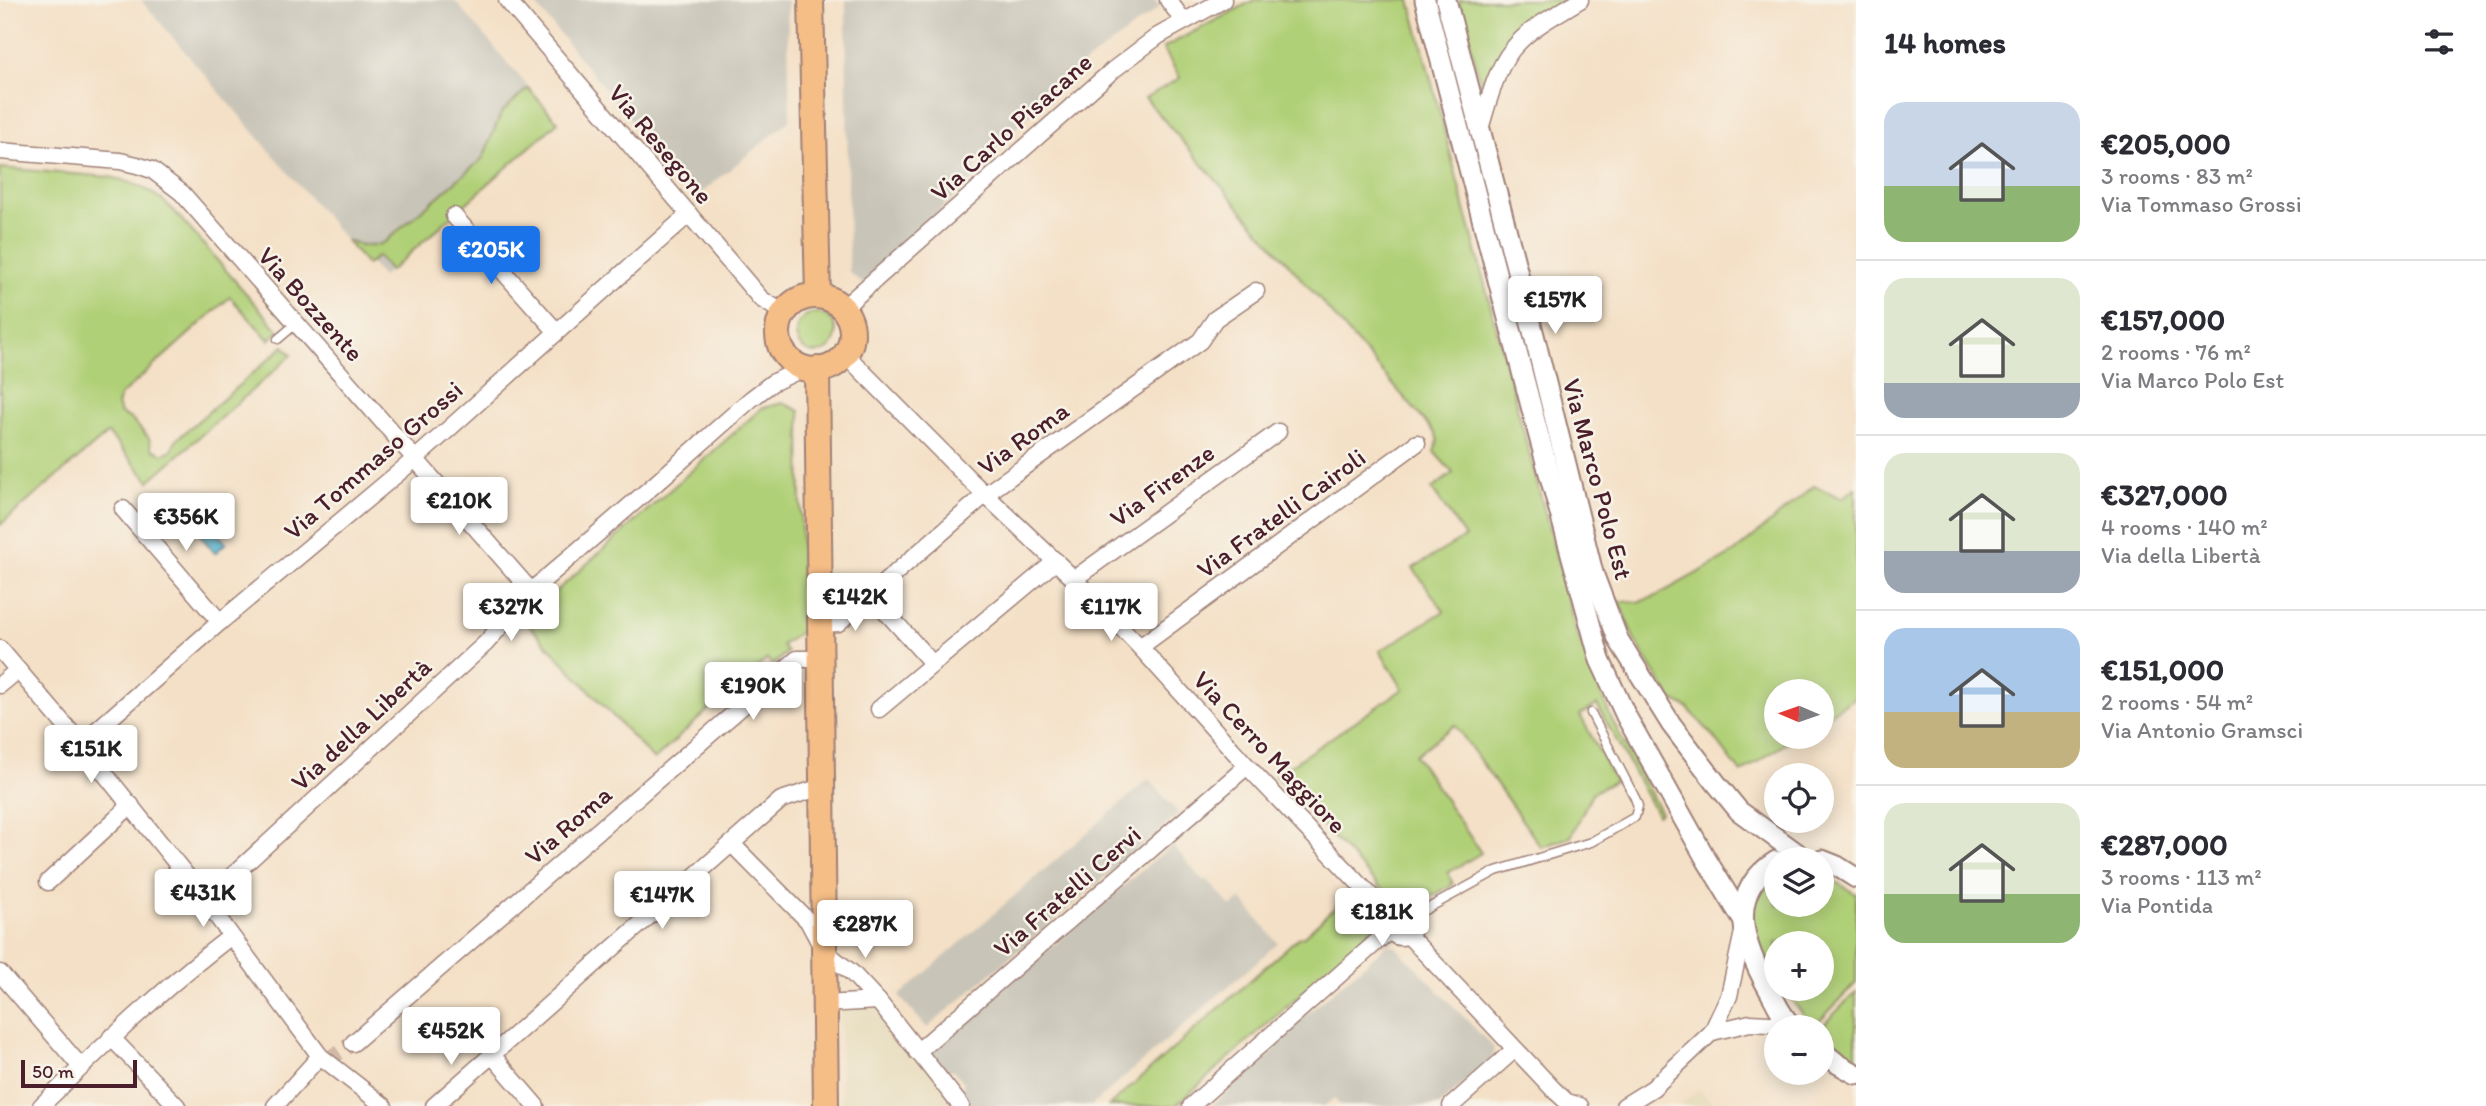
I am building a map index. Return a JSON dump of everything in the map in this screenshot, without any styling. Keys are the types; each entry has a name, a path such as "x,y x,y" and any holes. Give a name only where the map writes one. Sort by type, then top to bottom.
{"main road":[{"path":"811,0 818,296"},
{"path":"818,296 832,299 843,308 850,319 852,331 851,343 845,354 833,365 811,369 790,359 780,345 779,328 784,313 799,300 818,296"},
{"path":"811,369 820,624 826,1106"}],"street":[{"name":"Via Resegone","path":"507,0 761,299 784,313"},
{"path":"1168,0 1183,20"},
{"name":"Via Carlo Pisacane","path":"843,308 1113,70 1183,20 1223,0"},
{"path":"1425,0 1600,660 1626,716 1743,926 1757,969 1784,1015"},
{"name":"Via Marco Polo Est","path":"1446,0 1593,573 1618,639 1671,724 1739,811 1778,847"},
{"path":"1479,132 1500,73 1516,44 1534,29 1580,0"},
{"name":"Via Bozzente","path":"0,152 120,161 152,170 182,193 531,591"},
{"name":"Via Tommaso Grossi","path":"81,744 220,622 415,459 689,214"},
{"path":"454,216 556,331"},
{"name":"Via Roma","path":"820,624 838,623 986,494 1200,341 1215,319 1256,291"},
{"name":"Via Cerro Maggiore","path":"845,354 1140,647 1391,923"},
{"name":"Via della Libertà","path":"206,900 486,643 531,591 751,399 772,383 811,369"},
{"name":"Via Firenze","path":"1074,579 1278,432"},
{"name":"Via Fratelli Cairoli","path":"1140,647 1416,443"},
{"path":"124,509 220,622"},
{"path":"879,709 1056,561"},
{"path":"870,594 932,663"},
{"path":"0,649 81,744 206,900 230,937 323,1059 384,1106"},
{"name":"Via Roma","path":"353,1042 797,659 820,659"},
{"path":"0,685 18,670"},
{"name":"Via Fratelli Cervi","path":"917,1052 1247,766"},
{"path":"434,1106 781,800 821,787"},
{"path":"48,882 131,805"},
{"path":"733,845 807,921 824,951 852,973 878,1001 961,1106"},
{"path":"1834,865 1856,878"},
{"path":"1624,1106 1653,1088 1712,1032 1729,996 1743,926 1745,897 1756,877 1764,871"},
{"path":"1191,1106 1402,911 1412,917 1413,928 1408,935 1396,936 1391,923"},
{"path":"1408,935 1514,1050 1572,1105"},
{"path":"41,1106 111,1037 230,937"},
{"path":"0,973 81,1067"},
{"path":"824,1004 878,1001"},
{"path":"1712,1032 1750,1023 1764,1024"},
{"path":"111,1037 177,1106"},
{"path":"1451,1106 1514,1050"},
{"path":"492,1055 536,1106"},
{"path":"275,1106 323,1059"},
{"path":"1834,1061 1856,1074"}],"lane":[{"path":"278,339 297,323"},
{"path":"1412,917 1496,871 1591,842 1635,817 1638,806 1635,798 1591,713"}],"shaded area":[{"path":"141,0 454,0 558,122 382,277 370,263 367,265"},
{"path":"532,0 787,0 790,120 695,198"},
{"path":"846,0 1155,0 1160,7 1062,80 1052,94 973,167 978,174 863,284 849,272"},
{"path":"1149,779 1179,814 927,1028 899,996"},
{"path":"1172,845 1231,907 1241,899 1278,943 1091,1106 974,1106 962,1091 964,1082 953,1070 944,1070 933,1056 933,1047"},
{"path":"1387,945 1396,947 1494,1048 1492,1059 1438,1106 1341,1106 1334,1098 1324,1106 1211,1106 1275,1051 1273,1043"},
{"path":"881,1005 956,1106 842,1106 840,1008"},
{"path":"1699,1089 1715,1106 1679,1106"}],"green space":[{"path":"1254,0 1410,0 1576,631 1611,718 1661,813 1657,815 1597,705 1580,715 1615,781 1592,793 1571,837 1541,847 1455,725 1415,755 1481,853 1448,873 1453,884 1416,902 1400,900 1380,887 1275,776 1403,689 1380,651 1444,611 1413,568 1465,537 1432,489 1453,473 1434,452 1438,440 1435,433 1145,98 1180,78 1163,48"},
{"path":"1459,0 1565,0 1527,24 1508,44 1484,96"},
{"path":"528,88 558,122 390,271 378,256 367,265 346,240 366,246 386,241 483,158 501,113"},
{"path":"0,168 110,177 137,185 153,194 175,212 279,331 269,340 230,297 121,395 117,404 120,413 131,419 149,438 152,449 163,454 172,450 176,440 284,346 292,355 149,481 108,433 0,525"},
{"path":"816,313 830,319 836,333 830,347 816,353 802,347 796,333 802,319"},
{"path":"783,403 800,411 802,631 782,645 787,652 773,665 767,659 738,684 743,691 729,702 723,696 654,760 524,620 762,408"},
{"path":"1814,486 1842,498 1856,488 1856,697 1834,711 1834,679 1764,679 1764,749 1777,749 1741,773 1687,707 1672,700 1635,641 1619,601 1638,602 1654,597 1735,552"},
{"path":"1834,881 1856,894 1856,983 1825,1015 1804,1015 1792,1001 1834,1001 1834,931 1764,931 1764,954 1754,923 1756,897 1764,884 1764,917 1834,917"},
{"path":"1347,896 1358,903 1373,923 1372,930 1182,1100 1175,1106 1109,1106 1299,937 1304,936"},
{"path":"1856,992 1856,1060 1834,1043 1833,1015"}],"water":[{"path":"211,526 226,543 215,553 200,535"}],"tunnel":[{"path":"326,1061 353,1043"}]}
